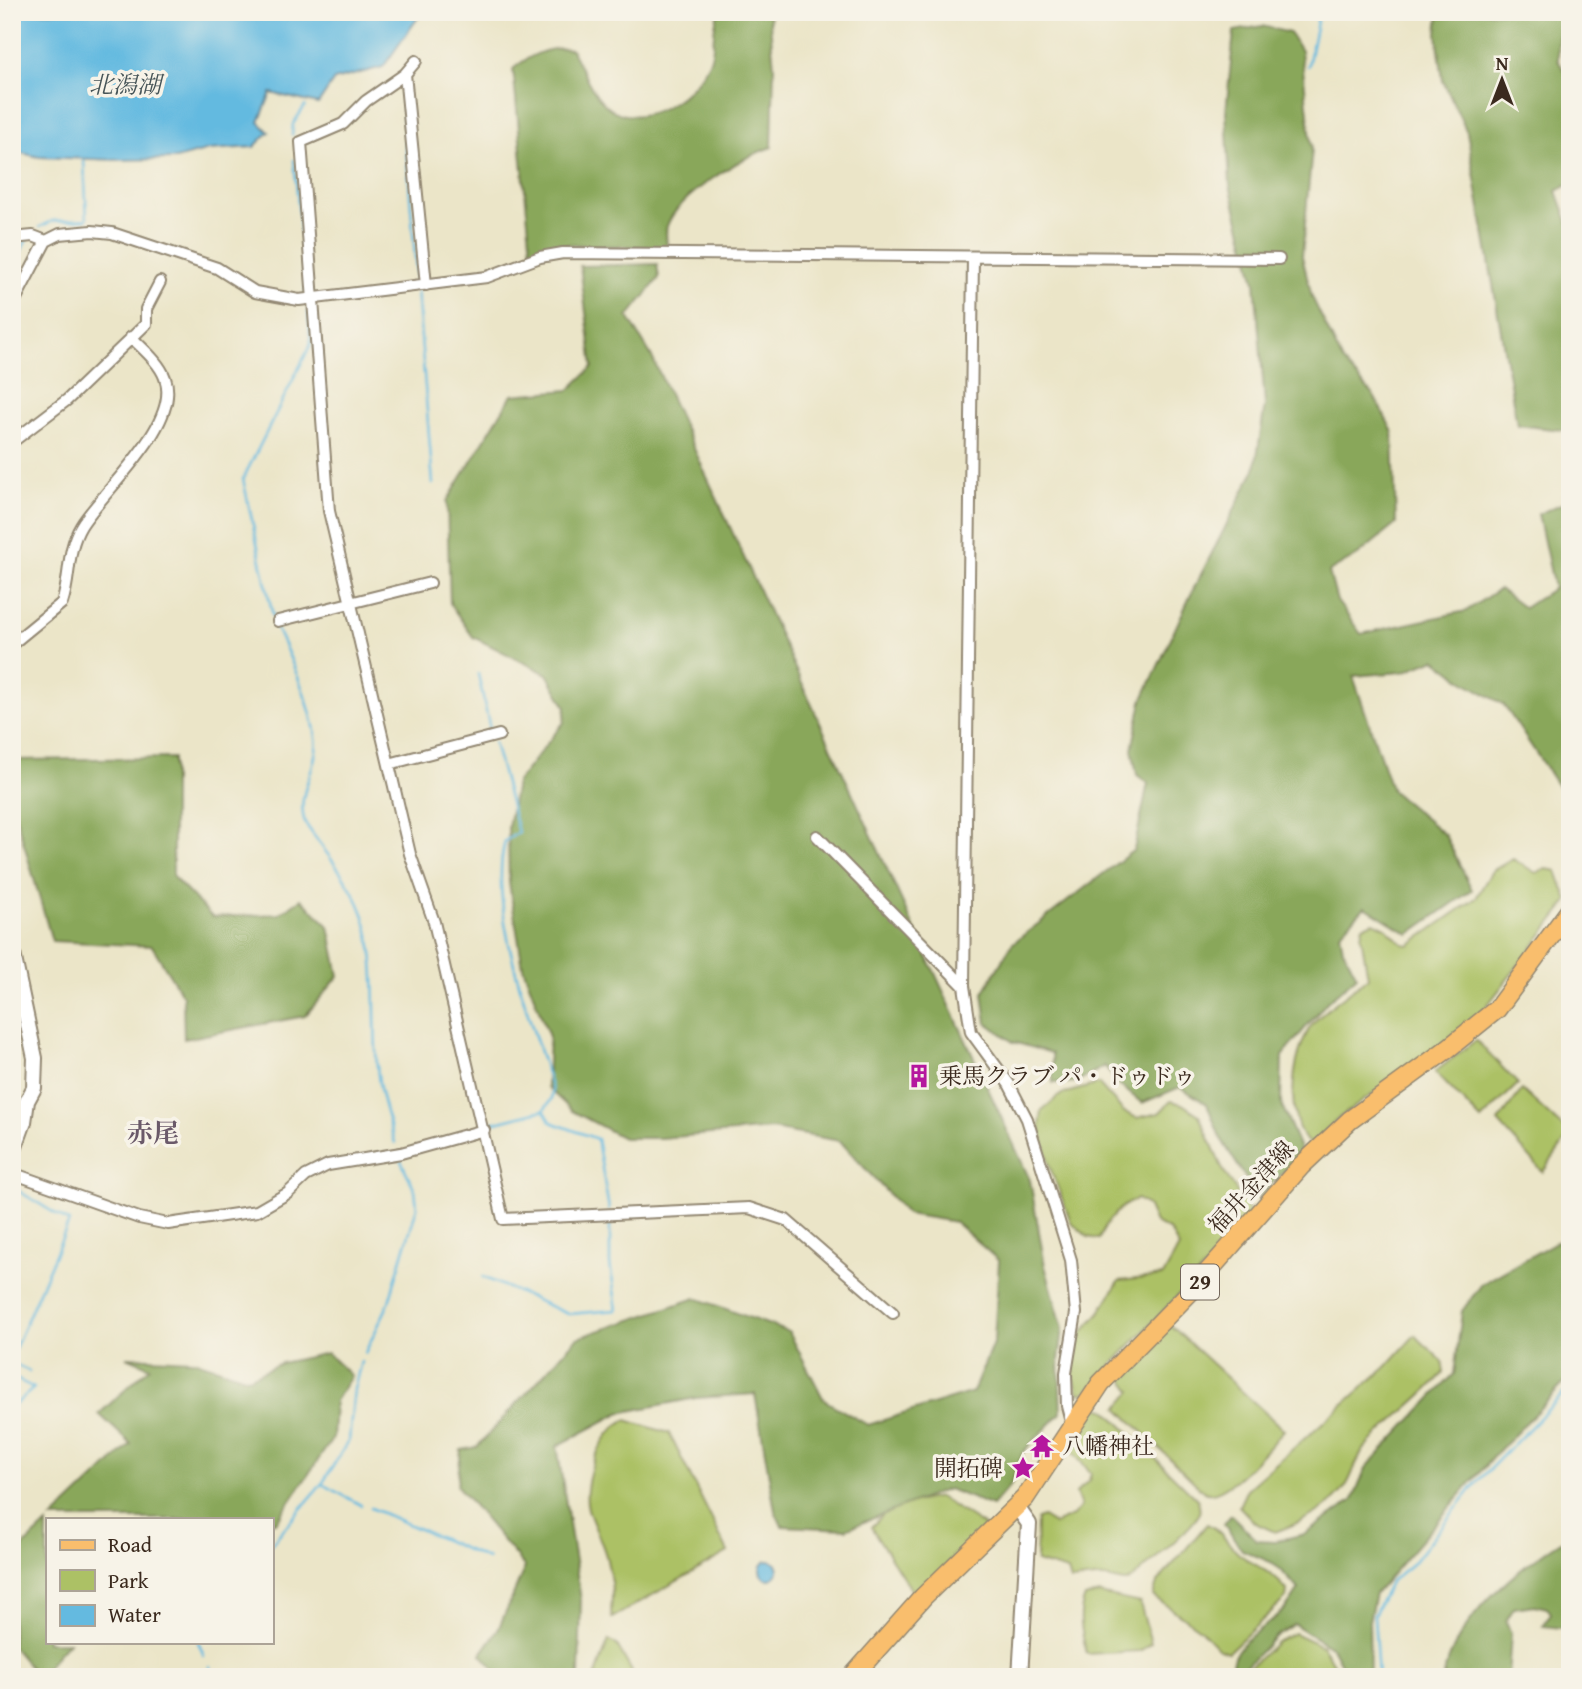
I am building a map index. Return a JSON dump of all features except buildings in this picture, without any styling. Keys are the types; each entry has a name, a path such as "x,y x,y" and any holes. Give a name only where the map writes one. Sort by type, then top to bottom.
{"main road":[{"name":"福井金津線","path":"852,1677 923,1597 1017,1507 1111,1371 1191,1291 1333,1135 1496,1009 1570,910"}],"street":[{"path":"416,61 405,74 366,101 343,124 301,142 329,511 416,877 434,922 503,1219 749,1208 786,1220 893,1313"},
{"path":"405,74 426,285"},
{"path":"12,306 46,240 60,234 112,233 217,268 255,292 299,300 487,277 540,257 563,253 1279,260"},
{"path":"12,238 33,236 46,240"},
{"path":"973,257 964,986 971,1032 1009,1084 1027,1119 1072,1260 1076,1313 1066,1373 1067,1406 1072,1425"},
{"path":"12,442 67,400 146,324 146,309 160,282"},
{"path":"12,644 62,603 70,547 81,526 124,475 161,418 167,400 167,380 161,369 131,337"},
{"path":"278,621 430,583"},
{"path":"388,764 499,735"},
{"path":"817,836 964,986"},
{"path":"12,949 35,1058 34,1088 27,1101 24,1122 12,1155"},
{"path":"12,1173 139,1217 168,1223 257,1211 289,1193 306,1176 328,1165 401,1153 484,1130"},
{"path":"1017,1507 1030,1524 1020,1677"}],"green space":[{"path":"719,12 769,12 774,67 772,147 728,168 684,202 667,226 667,248 558,244 531,252 513,69 540,53 571,49 592,88 609,108 623,114 652,112 681,96 703,73 712,54"},
{"path":"1439,12 1559,12 1558,60 1570,81 1570,184 1557,191 1570,227 1570,431 1517,425 1467,132 1443,81 1437,34"},
{"path":"1262,26 1290,33 1301,51 1312,149 1302,256 1312,297 1343,362 1374,396 1393,432 1396,524 1358,555 1329,572 1337,601 1361,634 1466,611 1499,589 1524,608 1554,588 1538,514 1570,500 1570,804 1504,705 1465,682 1435,659 1403,672 1353,676 1392,791 1445,835 1472,890 1409,934 1365,907 1340,933 1343,949 1357,976 1326,1003 1282,1056 1281,1103 1302,1153 1258,1198 1220,1137 1207,1104 1180,1087 1142,1103 1116,1082 1105,1066 1076,1082 1053,1083 1052,1053 1013,1042 987,1023 983,993 1012,944 1134,850 1148,783 1137,775 1132,749 1142,701 1193,590 1255,469 1265,405 1255,282 1230,186 1226,112 1234,31"},
{"path":"657,264 659,278 628,317 651,355 1030,1180 1045,1266 1063,1329 1059,1360 1061,1413 1023,1452 1011,1484 992,1506 948,1489 846,1529 782,1526 775,1511 755,1394 696,1398 619,1413 557,1446 581,1600 579,1677 501,1677 481,1654 498,1630 525,1567 457,1486 461,1450 477,1447 577,1338 696,1298 789,1332 824,1400 868,1425 973,1392 994,1341 999,1261 955,1222 907,1214 840,1141 772,1129 661,1138 623,1138 572,1111 547,1087 549,1037 523,967 509,883 508,827 516,783 564,722 566,707 547,674 473,637 450,604 447,501 512,395 569,390 593,367 580,266"},
{"path":"173,758 173,877 212,917 279,914 301,899 329,926 339,976 305,1016 184,1039 183,996 152,946 52,941 12,803 12,760"},
{"path":"1513,859 1536,873 1546,869 1557,871 1568,901 1482,1012 1446,1043 1340,1117 1311,1145 1302,1134 1296,1119 1293,1101 1297,1063 1302,1045 1317,1019 1368,977 1361,936 1363,926 1374,922 1386,928 1403,944 1409,945 1476,898 1492,871"},
{"path":"1476,1040 1518,1084 1481,1120 1435,1072"},
{"path":"1099,1084 1124,1112 1137,1118 1159,1113 1171,1101 1182,1104 1199,1115 1223,1170 1251,1213 1207,1265 1086,1392 1079,1394 1073,1375 1080,1335 1100,1312 1119,1281 1163,1276 1179,1247 1170,1231 1155,1223 1147,1205 1137,1199 1114,1214 1099,1239 1088,1237 1071,1222 1050,1167 1040,1126 1042,1110 1062,1094"},
{"path":"1522,1090 1570,1134 1543,1172 1498,1122"},
{"path":"1570,1234 1570,1377 1492,1458 1375,1594 1369,1621 1370,1677 1348,1677 1333,1649 1294,1624 1277,1635 1240,1672 1232,1671 1233,1661 1243,1643 1286,1608 1299,1589 1273,1563 1242,1550 1224,1524 1231,1515 1257,1540 1275,1541 1305,1534 1353,1500 1366,1468 1454,1374 1462,1311 1482,1284"},
{"path":"1170,1325 1284,1430 1246,1471 1223,1489 1213,1493 1204,1492 1118,1408 1132,1391 1121,1376"},
{"path":"1415,1335 1442,1361 1444,1372 1366,1447 1346,1486 1332,1502 1304,1520 1275,1532 1255,1523 1239,1506 1247,1489 1386,1367"},
{"path":"327,1353 351,1376 335,1401 333,1438 277,1521 273,1522 273,1518 53,1518 131,1444 99,1414 150,1367 127,1357 193,1360 248,1378 281,1363"},
{"path":"1095,1406 1105,1409 1198,1500 1200,1510 1191,1525 1126,1582 1107,1578 1071,1581 1068,1571 1036,1562 1037,1519 1043,1517 1054,1524 1073,1516 1081,1506 1076,1493 1089,1480 1091,1473 1069,1448"},
{"path":"626,1420 669,1433 728,1552 612,1618 611,1578 605,1553 588,1509 587,1486 601,1446 609,1434"},
{"path":"939,1497 986,1527 917,1593 912,1591 871,1527 891,1507"},
{"path":"1207,1524 1217,1530 1239,1554 1287,1590 1286,1598 1228,1652 1219,1649 1200,1629 1153,1596 1157,1583"},
{"path":"46,1525 46,1644 67,1644 38,1677 12,1646 12,1557"},
{"path":"1570,1535 1570,1629 1543,1626 1551,1613 1547,1608 1534,1605 1514,1608 1506,1621 1511,1634 1508,1677 1443,1677 1451,1654 1476,1613 1511,1578"},
{"path":"1100,1594 1140,1603 1151,1643 1140,1651 1087,1654 1081,1611 1085,1597"},
{"path":"1294,1633 1322,1646 1342,1677 1239,1677 1277,1642"},
{"path":"609,1640 617,1645 635,1677 595,1677"}],"water":[{"name":"北潟湖","path":"12,12 422,12 383,67 334,80 318,104 271,93 259,122 269,132 254,147 209,150 176,159 116,160 39,157 12,151"},
{"path":"765,1561 773,1561 778,1570 776,1577 765,1579 760,1574 760,1566"}],"waterway":[{"path":"1308,66 1319,12"},
{"path":"401,86 417,282"},
{"path":"292,135 293,124 305,106"},
{"path":"294,160 306,293"},
{"path":"40,227 52,221 87,219 84,161"},
{"path":"12,269 26,241"},
{"path":"417,289 433,484"},
{"path":"273,616 243,479 311,344 308,311"},
{"path":"276,628 309,706 316,738 314,760 302,804 305,823 348,883 359,904 371,944 379,1083 395,1143"},
{"path":"478,674 490,729"},
{"path":"494,743 518,832 505,841 501,868 502,899 514,966 552,1090 551,1100 544,1110 551,1122 597,1139 609,1209"},
{"path":"488,1124 544,1110"},
{"path":"365,1353 388,1305 417,1207 415,1190 401,1161"},
{"path":"12,1187 69,1222 12,1355"},
{"path":"483,1277 568,1314 617,1310 610,1264 610,1219"},
{"path":"322,1484 349,1440 354,1389 361,1362"},
{"path":"12,1363 29,1371"},
{"path":"12,1377 34,1388 12,1407"},
{"path":"1378,1677 1374,1615 1390,1582 1412,1564 1477,1482 1570,1387"},
{"path":"273,1542 322,1484 361,1505"},
{"path":"371,1508 488,1559"},
{"path":"199,1644 204,1656"},
{"path":"210,1667 214,1677"}],"place":[{"name":"乗馬クラブ パ・ドゥドゥ","path":"919,1076"},
{"name":"八幡神社","path":"1042,1446"},
{"name":"開拓碑","path":"1023,1468"}],"district":[{"name":"赤尾","path":"153,1133"}]}
